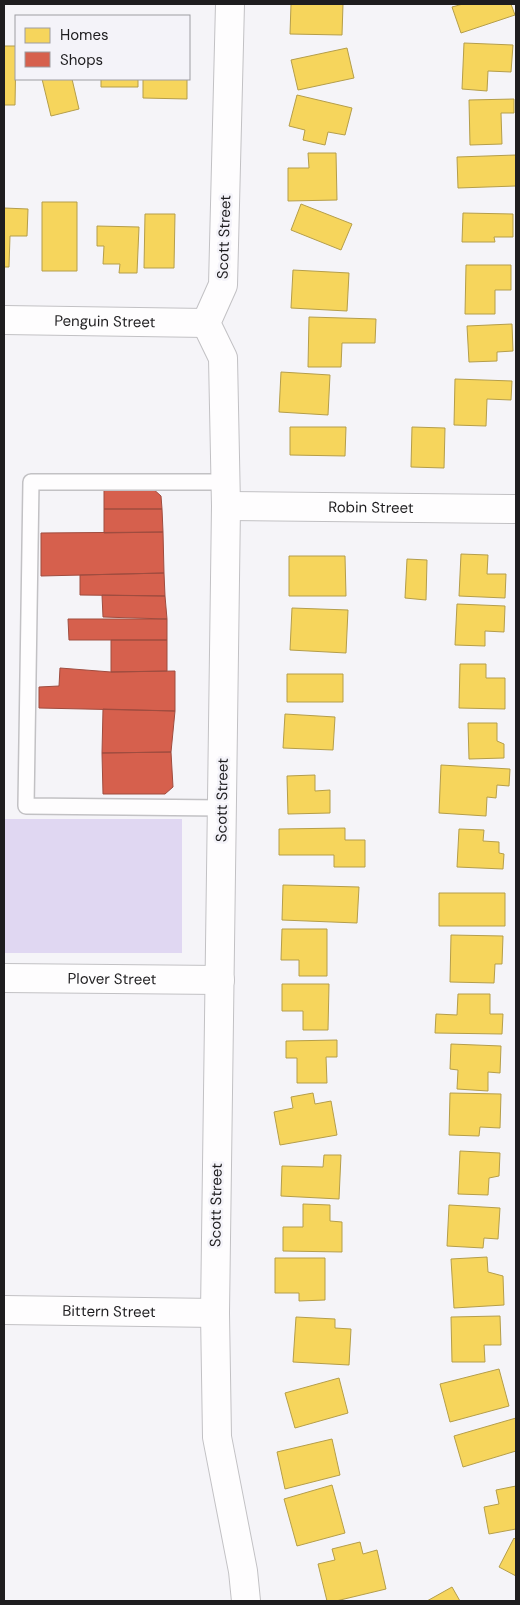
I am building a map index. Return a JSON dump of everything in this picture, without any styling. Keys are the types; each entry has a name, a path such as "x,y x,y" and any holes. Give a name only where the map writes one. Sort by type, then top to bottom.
{"street":[{"name":"Scott Street","path":"230,4 223,284 206,323 223,358 226,494 215,1313 217,1437 243,1571 246,1601"},
{"name":"Penguin Street","path":"4,320 206,323"},
{"name":"Robin Street","path":"226,494 516,509"},
{"name":"Plover Street","path":"4,978 220,980"},
{"name":"Bittern Street","path":"4,1310 215,1313"}],"lane":[{"path":"222,808 26,806 31,482 226,494"}],"shaded area":[{"path":"4,819 182,819 182,953 4,953"}],"building: Homes":[{"path":"291,4 343,4 342,35 290,34"},
{"path":"463,4 511,4 515,15 461,33 452,7"},
{"path":"464,43 513,45 511,72 488,71 487,91 462,89"},
{"path":"4,46 15,46 15,105 4,105"},
{"path":"347,48 354,78 298,90 291,60"},
{"path":"42,80 72,80 79,109 51,116"},
{"path":"101,80 138,80 138,87 101,87"},
{"path":"143,80 187,80 187,99 143,98"},
{"path":"297,95 352,108 345,135 328,132 325,145 303,140 305,130 289,126"},
{"path":"514,99 514,113 501,113 502,144 470,145 469,100"},
{"path":"308,153 336,153 337,200 288,201 288,168 309,168"},
{"path":"516,155 516,186 458,188 457,157"},
{"path":"42,202 77,202 77,271 42,271"},
{"path":"301,204 352,224 341,250 291,230"},
{"path":"4,208 28,209 27,236 10,236 9,267 4,267"},
{"path":"463,213 513,214 513,237 494,237 495,242 462,242"},
{"path":"145,214 175,214 174,268 144,268"},
{"path":"97,226 139,227 137,273 119,273 120,264 103,264 104,246 97,246"},
{"path":"466,265 511,265 511,290 495,290 495,314 465,314"},
{"path":"293,270 349,273 347,311 291,308"},
{"path":"309,317 376,319 375,343 342,343 341,367 308,367"},
{"path":"512,324 513,351 497,352 497,361 469,362 467,326"},
{"path":"281,372 330,375 328,415 279,412"},
{"path":"455,379 512,381 511,400 487,399 486,426 454,425"},
{"path":"290,427 346,427 345,456 290,455"},
{"path":"412,427 445,428 444,468 411,467"},
{"path":"461,554 488,555 487,574 506,574 505,598 459,596"},
{"path":"289,556 345,556 346,596 289,596"},
{"path":"407,559 427,560 426,600 405,598"},
{"path":"457,604 505,606 504,632 485,631 485,646 455,645"},
{"path":"292,608 348,610 346,653 290,650"},
{"path":"460,664 486,664 486,678 505,678 505,709 459,708"},
{"path":"287,674 343,674 343,702 287,702"},
{"path":"285,714 335,717 333,750 283,748"},
{"path":"468,723 497,723 497,741 504,744 504,758 469,759"},
{"path":"441,765 510,769 509,786 497,785 496,798 487,797 486,816 439,813"},
{"path":"315,775 315,791 330,790 330,813 288,814 287,776"},
{"path":"345,828 345,840 365,840 365,867 334,867 334,855 279,855 279,829"},
{"path":"459,829 484,830 483,841 499,842 499,853 504,854 503,869 457,867"},
{"path":"283,885 359,887 357,923 282,920"},
{"path":"439,893 505,893 505,926 439,926"},
{"path":"282,929 327,929 327,976 299,976 299,960 281,960"},
{"path":"451,935 503,936 502,964 495,964 494,983 450,982"},
{"path":"282,984 329,984 328,1030 303,1030 303,1011 282,1011"},
{"path":"458,994 490,994 490,1014 503,1014 502,1034 435,1033 436,1014 457,1015"},
{"path":"337,1040 337,1057 326,1057 327,1083 297,1083 297,1058 286,1058 286,1041"},
{"path":"451,1044 501,1046 500,1073 488,1072 488,1091 457,1089 458,1070 450,1069"},
{"path":"313,1093 315,1104 331,1101 337,1135 280,1145 274,1112 293,1108 291,1097"},
{"path":"450,1093 501,1094 500,1128 480,1127 479,1136 449,1135"},
{"path":"460,1151 500,1153 499,1176 489,1178 488,1195 458,1194"},
{"path":"324,1155 341,1155 339,1199 281,1196 282,1166 323,1167"},
{"path":"303,1204 330,1205 330,1221 342,1222 342,1252 283,1251 283,1227 303,1227"},
{"path":"449,1205 500,1208 498,1239 484,1238 483,1248 447,1246"},
{"path":"487,1257 488,1272 503,1276 504,1305 454,1308 451,1259"},
{"path":"275,1258 325,1258 325,1300 299,1301 299,1293 275,1293"},
{"path":"500,1316 501,1345 484,1345 485,1362 452,1362 451,1317"},
{"path":"296,1317 335,1319 335,1328 351,1329 349,1365 293,1362"},
{"path":"499,1369 509,1406 450,1422 440,1384"},
{"path":"339,1378 348,1413 295,1428 285,1393"},
{"path":"516,1418 516,1451 463,1467 454,1436"},
{"path":"332,1439 340,1475 285,1489 277,1452"},
{"path":"332,1485 345,1533 297,1546 284,1499"},
{"path":"516,1486 516,1529 489,1534 484,1507 499,1504 496,1490"},
{"path":"514,1538 516,1540 516,1576 499,1567"},
{"path":"360,1542 363,1554 377,1550 386,1589 336,1601 327,1601 318,1564 335,1560 332,1549"},
{"path":"452,1587 460,1601 427,1601"}],"building: Shops":[{"path":"151,487 161,496 162,509 104,509 104,488"},
{"path":"104,509 162,509 163,532 104,533"},
{"path":"163,532 164,573 41,576 41,533"},
{"path":"164,573 165,596 80,595 80,575"},
{"path":"102,595 165,596 167,619 103,617"},
{"path":"68,619 167,619 167,640 69,640"},
{"path":"111,640 167,640 167,671 111,672"},
{"path":"60,668 111,672 175,671 175,711 39,708 39,687 59,686"},
{"path":"103,709 175,711 171,752 102,753"},
{"path":"171,752 173,787 165,794 103,794 102,753"}]}
